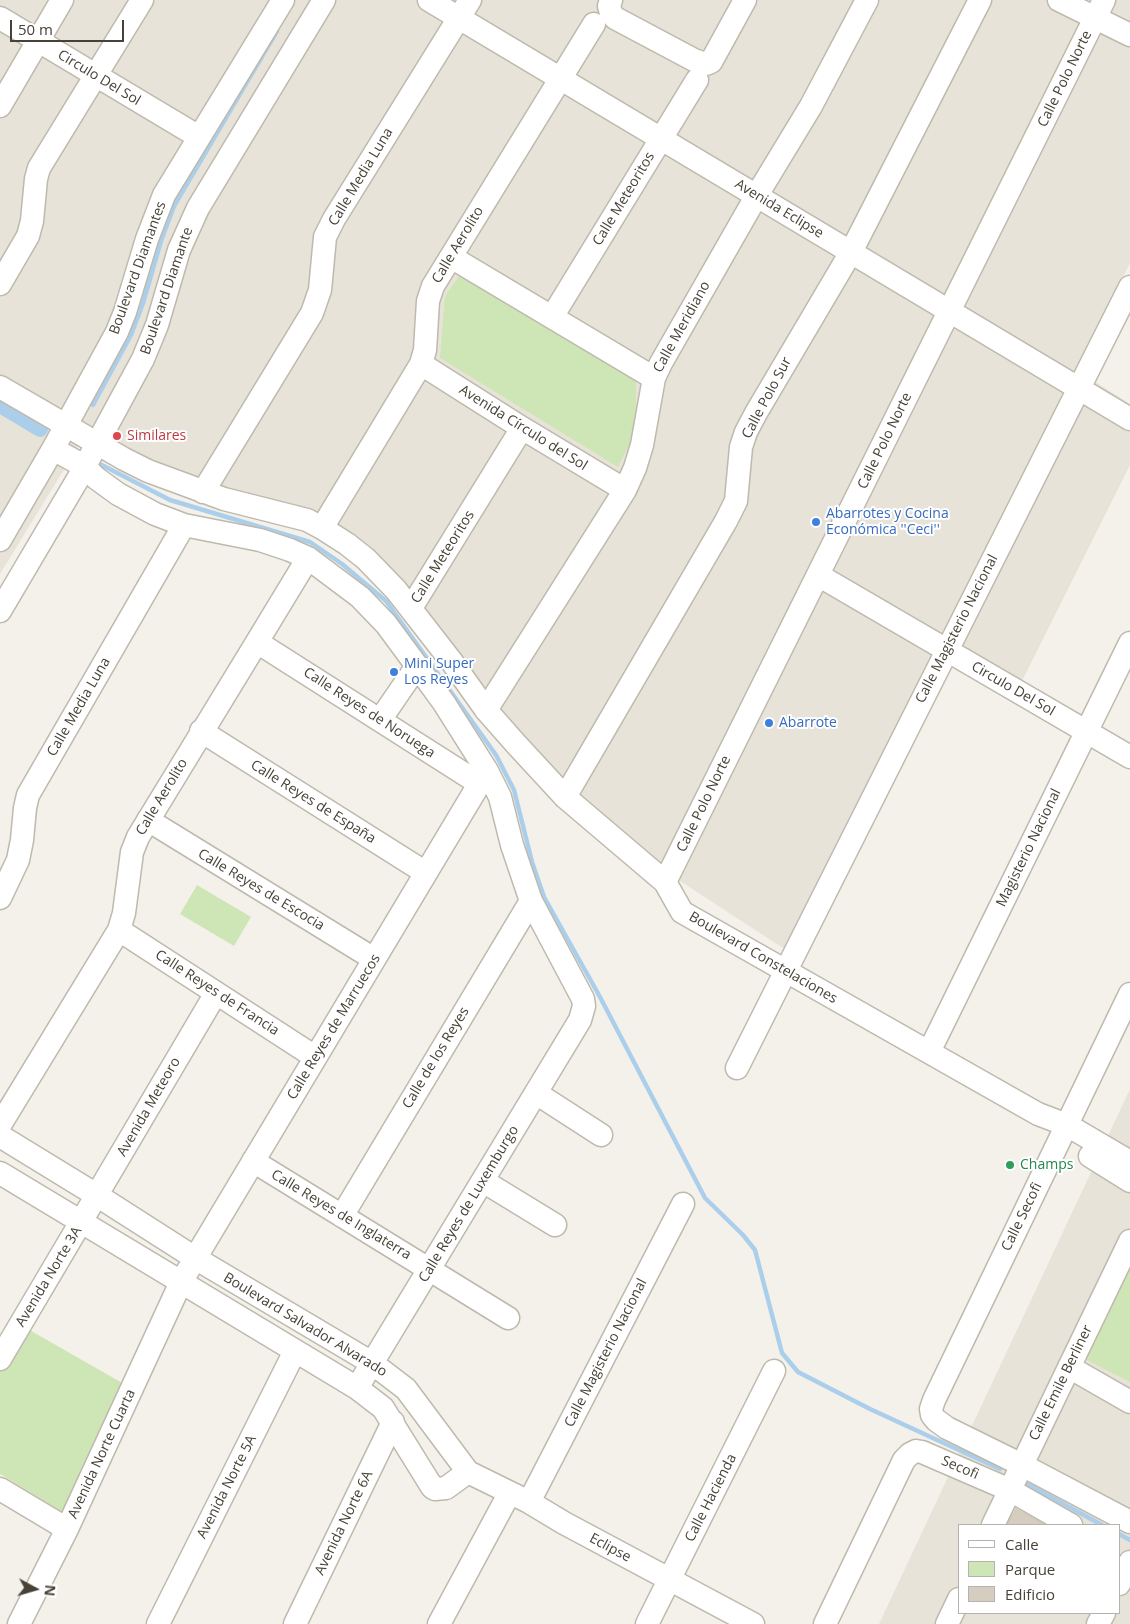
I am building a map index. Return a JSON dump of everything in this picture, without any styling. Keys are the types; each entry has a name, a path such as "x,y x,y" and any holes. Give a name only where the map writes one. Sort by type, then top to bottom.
{"street":[{"path":"0,106 62,0"},
{"path":"0,284 8,253 28,236 32,221 36,179 39,168 142,0"},
{"name":"Boulevard Diamantes","path":"0,540 53,449 117,332 125,312 146,239 164,195 284,0"},
{"name":"Boulevard Diamante","path":"0,611 128,389 153,340 179,250 188,228 324,0"},
{"name":"Avenida Eclipse","path":"429,0 464,9 560,78 1130,418"},
{"path":"611,0 609,6 611,13 616,18 694,60 706,64 716,54 745,0"},
{"name":"Calle Meridiano","path":"486,710 625,490 635,468 642,445 654,378 757,196 811,106 867,0"},
{"name":"Calle Polo Sur","path":"565,797 726,521 736,501 741,447 746,432 852,252 980,0"},
{"path":"1059,0 1100,9 1130,35"},
{"name":"Calle Media Luna","path":"203,492 312,314 320,290 325,237 330,226 464,9"},
{"name":"Calle Polo Norte","path":"665,882 1100,9"},
{"name":"Circulo Del Sol","path":"0,18 199,137"},
{"name":"Calle Aerolito","path":"322,528 421,364 425,350 428,301 433,286 594,24"},
{"name":"Calle Meteoritos","path":"552,317 696,80"},
{"path":"450,257 654,378"},
{"name":"Calle Magisterio Nacional","path":"737,1068 1130,287"},
{"name":"Avenida Círculo del Sol","path":"421,364 625,490"},
{"name":"Boulevard Constelaciones","path":"0,387 148,471 203,492 299,518 322,528 366,559 396,590 452,662 486,710 565,797 665,882 682,912 1038,1114 1130,1180"},
{"name":"Calle Meteoritos","path":"411,608 522,428"},
{"path":"53,449 84,466 96,478 118,494 155,514 184,525 260,540 290,550 308,558 360,597 386,624 444,703 483,778 500,797 512,845 530,900"},
{"name":"Calle Media Luna","path":"0,898 18,860 28,795 184,525"},
{"name":"Calle Aerolito","path":"0,1125 119,930 124,913 132,852 138,837 308,558"},
{"name":"Circulo Del Sol","path":"818,575 1130,757"},
{"name":"Calle Reyes de Noruega","path":"258,642 380,720 483,778"},
{"name":"Magisterio Nacional","path":"929,1052 1130,643"},
{"path":"380,720 417,666"},
{"name":"Calle Reyes de España","path":"201,731 426,873"},
{"name":"Calle Reyes de Marruecos","path":"181,1282 483,778"},
{"name":"Calle Reyes de Escocia","path":"148,820 374,959"},
{"name":"Calle Reyes de Luxemburgo","path":"357,1388 580,1020 584,1006 583,999 530,900"},
{"name":"Calle de los Reyes","path":"342,1216 530,900"},
{"name":"Calle Reyes de Francia","path":"119,930 315,1057"},
{"name":"Avenida Meteoro","path":"82,1222 216,993"},
{"name":"Calle Secofi","path":"1016,1476 947,1428 932,1415 931,1409 1130,994"},
{"path":"536,1093 601,1135"},
{"name":"Boulevard Constelaciones","path":"1063,1131 1130,1162"},
{"name":"Boulevard Salvador Alvarado","path":"0,1136 195,1258 372,1362 406,1389 468,1472 446,1488 439,1490 432,1487 383,1408 357,1388 0,1173"},
{"name":"Calle Reyes de Inglaterra","path":"253,1162 508,1318"},
{"path":"483,1180 554,1225"},
{"name":"Calle Magisterio Nacional","path":"439,1624 519,1498 683,1204"},
{"name":"Avenida Norte 3A","path":"0,1359 82,1222"},
{"name":"Calle Emile Berliner","path":"993,1524 1130,1241"},
{"name":"Avenida Norte Cuarta","path":"19,1624 67,1529 181,1282"},
{"name":"Avenida Norte 5A","path":"158,1624 295,1351"},
{"path":"1069,1367 1130,1402"},
{"name":"Calle Hacienda","path":"647,1624 774,1371"},
{"name":"Avenida Norte 6A","path":"295,1624 393,1422"},
{"name":"Secofi","path":"824,1624 904,1460 910,1454 916,1451 922,1452 1016,1476"},
{"name":"Eclipse","path":"468,1472 753,1624"},
{"path":"1016,1476 1130,1522"},
{"path":"1016,1476 1071,1524"},
{"path":"0,1490 67,1529"},
{"path":"1120,1582 1130,1560"},
{"path":"956,1621 958,1606"}],"shaded area":[{"path":"0,0 1130,0 1130,263 1077,370 1130,404 1130,465 1019,687 944,641 789,952 602,830 396,598 350,557 301,524 82,440 0,574"},
{"path":"1130,1089 1130,1624 879,1624"}],"green space":[{"path":"463,271 636,373 636,431 618,467 440,358 445,296"},
{"path":"197,885 251,917 234,946 180,914"},
{"path":"1130,1257 1130,1382 1081,1357"},
{"path":"26,1328 124,1384 64,1513 0,1474 0,1371"}],"building":[{"path":"1016,1509 1043,1524 1008,1524"}],"waterway":[{"path":"93,405 131,335 174,206 277,31"},
{"path":"0,405 40,429"},
{"path":"96,462 170,500 310,542 342,564 386,601 496,755 514,790 532,862 544,897 600,997 705,1198 743,1235 755,1250 782,1353 798,1372 870,1409 1000,1469"},
{"path":"1027,1484 1100,1524"},
{"path":"1120,1535 1130,1540"}],"place":[{"name":"Similares","path":"117,436"},
{"name":"Abarrotes y Cocina Económica ''Ceci''","path":"816,522"},
{"name":"Mini Super Los Reyes","path":"394,672"},
{"name":"Abarrote","path":"769,723"},
{"name":"Champs","path":"1010,1165"}]}
